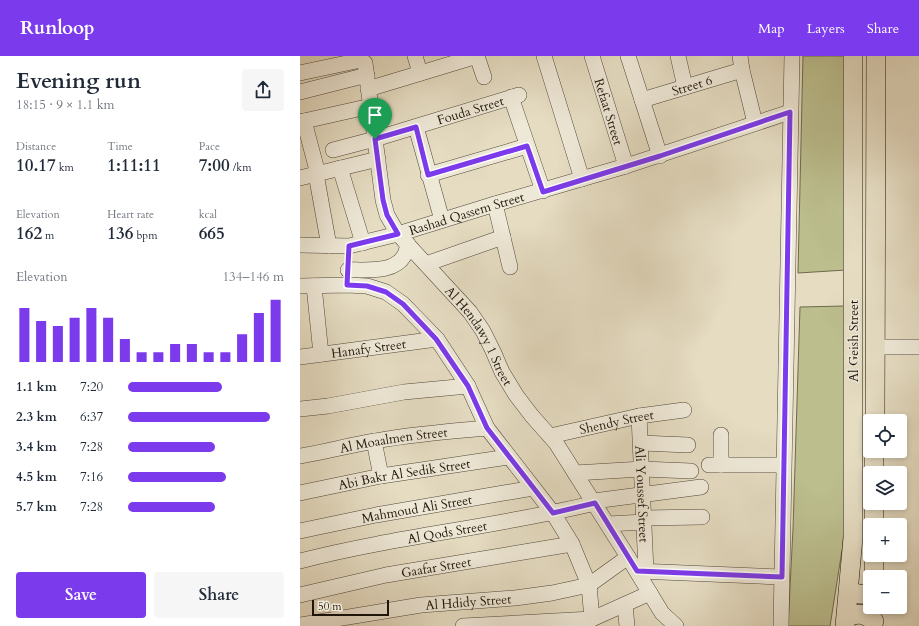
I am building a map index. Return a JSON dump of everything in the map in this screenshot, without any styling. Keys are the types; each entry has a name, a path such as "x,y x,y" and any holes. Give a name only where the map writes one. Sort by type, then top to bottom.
{"main road":[{"name":"Al Geish Street","path":"846,622 853,538 853,56"},
{"name":"Al Geish Street","path":"875,414 876,56"},
{"path":"853,182 875,183"},
{"path":"849,590 863,595"},
{"path":"846,622 853,614 860,614 874,618"}],"street":[{"path":"415,56 420,74"},
{"path":"300,92 366,75 420,74 477,56 484,77"},
{"path":"544,56 582,179"},
{"name":"Refaat Street","path":"592,56 626,166"},
{"path":"628,56 660,156"},
{"path":"678,56 686,87"},
{"path":"780,626 792,56"},
{"path":"300,73 361,60 366,75"},
{"path":"741,63 755,123"},
{"name":"Street 6","path":"642,100 686,87 741,63"},
{"name":"Al Hendawy 1 Street","path":"366,75 387,215 403,239 470,312 483,331 502,372 516,395 550,436 594,502 628,557 642,571 650,593 662,613 676,626"},
{"name":"Fouda Street","path":"333,150 416,127 515,96 527,146"},
{"path":"329,246 317,174 302,121 371,106"},
{"name":"Rashad Qassem Street","path":"300,245 356,245 403,239 442,220 495,204 543,192 660,156 790,112"},
{"path":"416,127 428,175 442,220"},
{"path":"428,175 527,146 543,192"},
{"path":"300,178 378,159"},
{"path":"340,168 356,245 348,270 347,285"},
{"path":"495,204 510,267"},
{"path":"426,264 504,237"},
{"path":"348,270 382,269 398,263 403,257 403,239"},
{"path":"321,354 307,286 367,286 386,292 403,304 436,339 468,386 487,428 553,513 572,544 589,585 587,622"},
{"name":"Hanafy Street","path":"300,357 436,339"},
{"path":"875,346 919,347"},
{"path":"300,409 328,406 404,392 468,386"},
{"name":"Shendy Street","path":"550,436 640,416 684,410"},
{"name":"Ali Youssef Street","path":"640,416 644,520 642,571"},
{"name":"Al Moaalmen Street","path":"300,456 374,441 450,430 487,428"},
{"path":"721,435 715,465 784,465"},
{"path":"374,441 381,476"},
{"path":"641,443 688,445"},
{"name":"Abi Bakr Al Sedik Street","path":"300,493 381,476 508,457"},
{"path":"575,473 642,469 691,471"},
{"name":"Al Qods Street","path":"300,561 366,546 553,513 594,502 701,487"},
{"name":"Mahmoud Ali Street","path":"300,531 376,515 533,488"},
{"path":"608,524 644,520 702,518"},
{"name":"Gaafar Street","path":"300,595 386,575 572,544"},
{"name":"Al Hdidy Street","path":"300,625 421,605 515,598 552,593 589,585 628,557"},
{"path":"642,571 782,577"},
{"path":"463,626 587,622 650,593"},
{"path":"625,605 628,626"}],"green space":[{"path":"803,56 845,56 846,270 798,273"},
{"path":"845,306 846,482 843,544 830,626 788,626 793,529 800,307"}],"route":[{"path":"790,112 782,577 637,571 595,503 553,513 487,428 468,386 436,339 403,304 386,292 367,286 347,285 349,246 398,234 387,215 383,200 375,139 416,127 428,175 527,146 543,192 660,156 790,112"}]}
